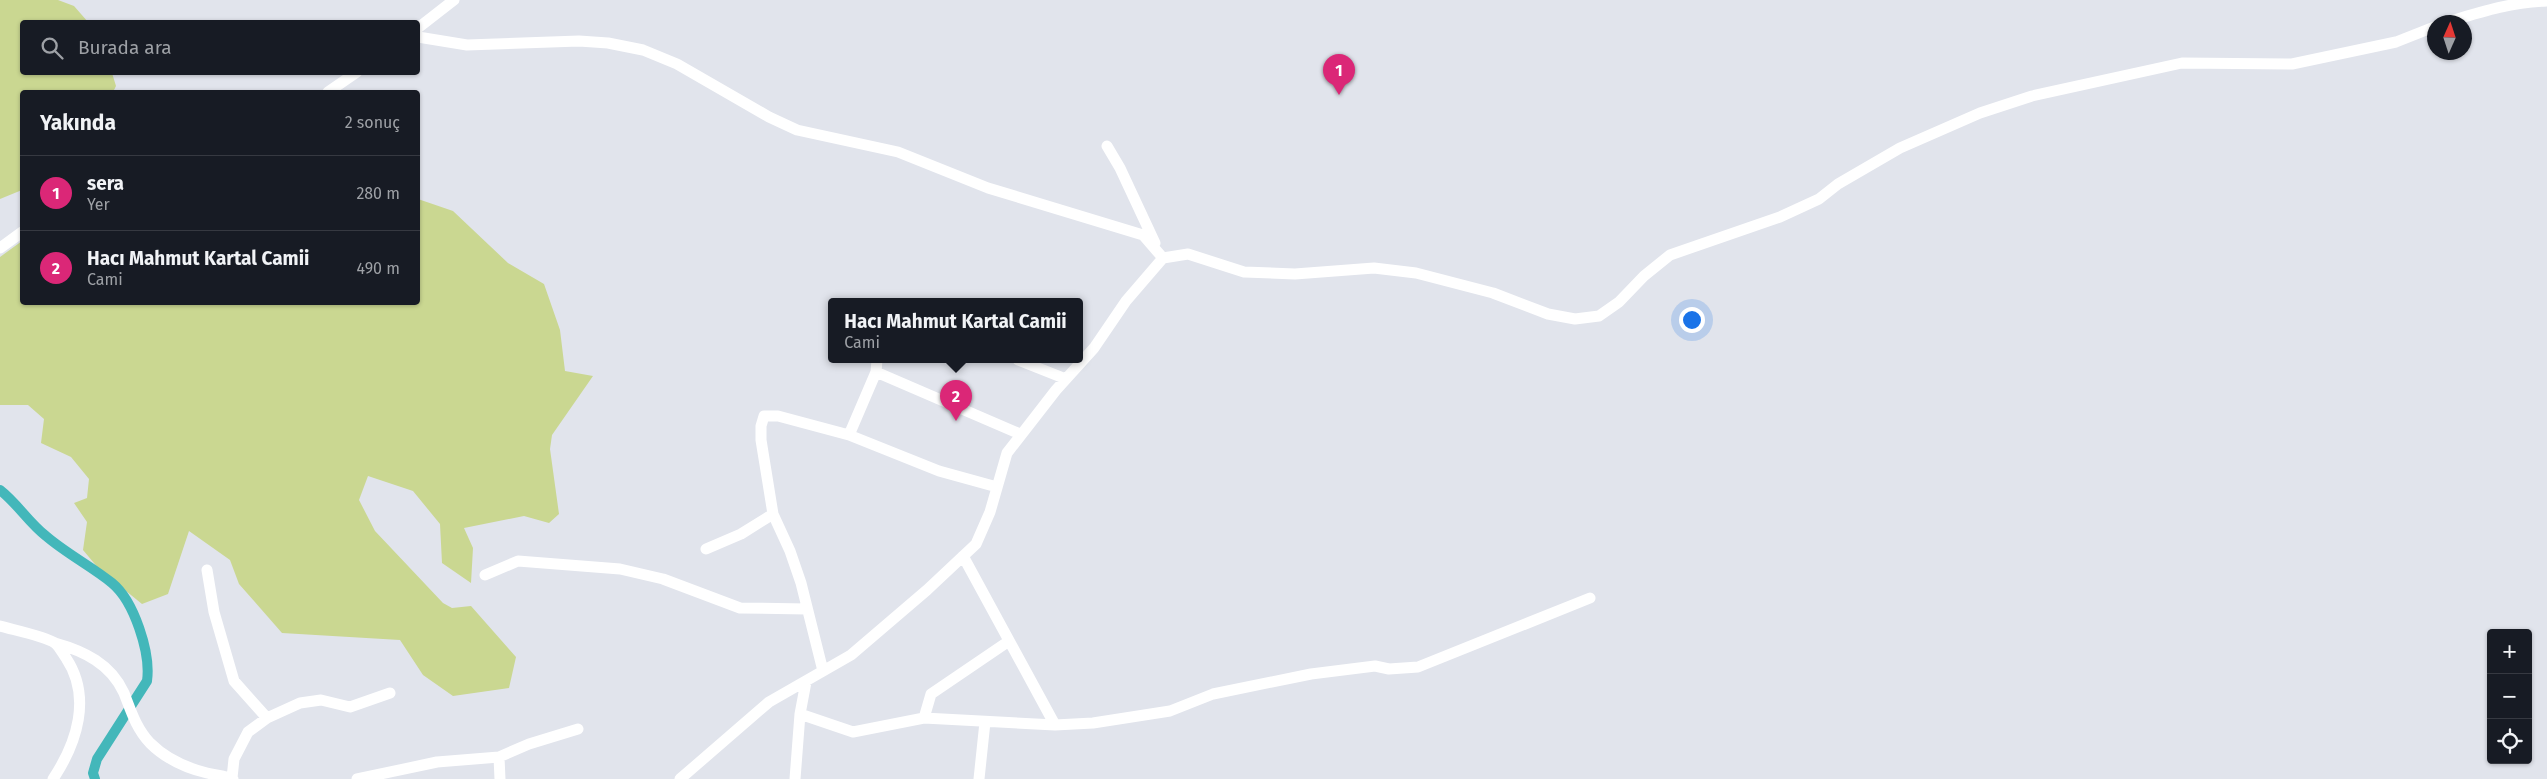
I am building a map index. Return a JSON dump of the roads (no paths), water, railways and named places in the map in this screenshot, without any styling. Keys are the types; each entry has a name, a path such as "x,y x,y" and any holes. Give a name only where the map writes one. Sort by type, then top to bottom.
{"street":[{"path":"420,26 454,0"},
{"path":"2470,15 2524,1 2547,1"},
{"path":"1083,360 1094,348 1126,302 1162,258 1188,254 1244,272 1295,274 1374,268 1416,273 1493,293 1548,314 1575,319 1599,316 1619,302 1644,276 1670,256 1780,217 1818,199 1838,184 1900,148 1980,113 2032,96 2182,63 2292,64 2396,42 2427,30"},
{"path":"420,37 467,45 579,41 608,43 643,50 677,64 769,117 797,130 898,152 988,188 1143,235 1162,258"},
{"path":"331,90 353,75"},
{"path":"1107,146 1120,168 1162,258"},
{"path":"0,248 20,233"},
{"path":"849,435 876,372 877,363"},
{"path":"1026,363 1066,379"},
{"path":"680,779 769,702 851,654 976,544 990,512 1006,453 1080,363"},
{"path":"876,372 1020,434"},
{"path":"823,671 790,551 773,514 761,440 762,419 764,416 778,416 849,435 939,471 997,487"},
{"path":"706,548 741,534 773,514"},
{"path":"963,556 1055,725"},
{"path":"486,575 518,561 620,569 663,579 740,608 807,609"},
{"path":"207,570 214,612 234,680 268,718"},
{"path":"800,714 853,732 924,718 1055,725 1093,723 1170,711 1213,694 1311,674 1375,666 1389,669 1418,667 1590,598"},
{"path":"0,626 81,650 109,669 123,691 133,720 150,743 169,759 206,773 232,779 234,759 248,732 268,718 300,704 321,700 350,707 390,693"},
{"path":"924,718 931,694 1010,641"},
{"path":"52,779 75,736 80,719 79,688 71,666 56,643"},
{"path":"795,779 800,714 806,682"},
{"path":"979,779 985,722"},
{"path":"362,778 437,762 500,757 529,744 578,729"},
{"path":"500,757 500,779"}],"waterway":[{"path":"0,490 46,536 112,583 127,602 139,628 148,669 147,681 97,759 93,773 95,779"}],"place":[{"name":"sera","path":"1339,95"},
{"name":"Hacı Mahmut Kartal Camii","path":"956,421"}]}
